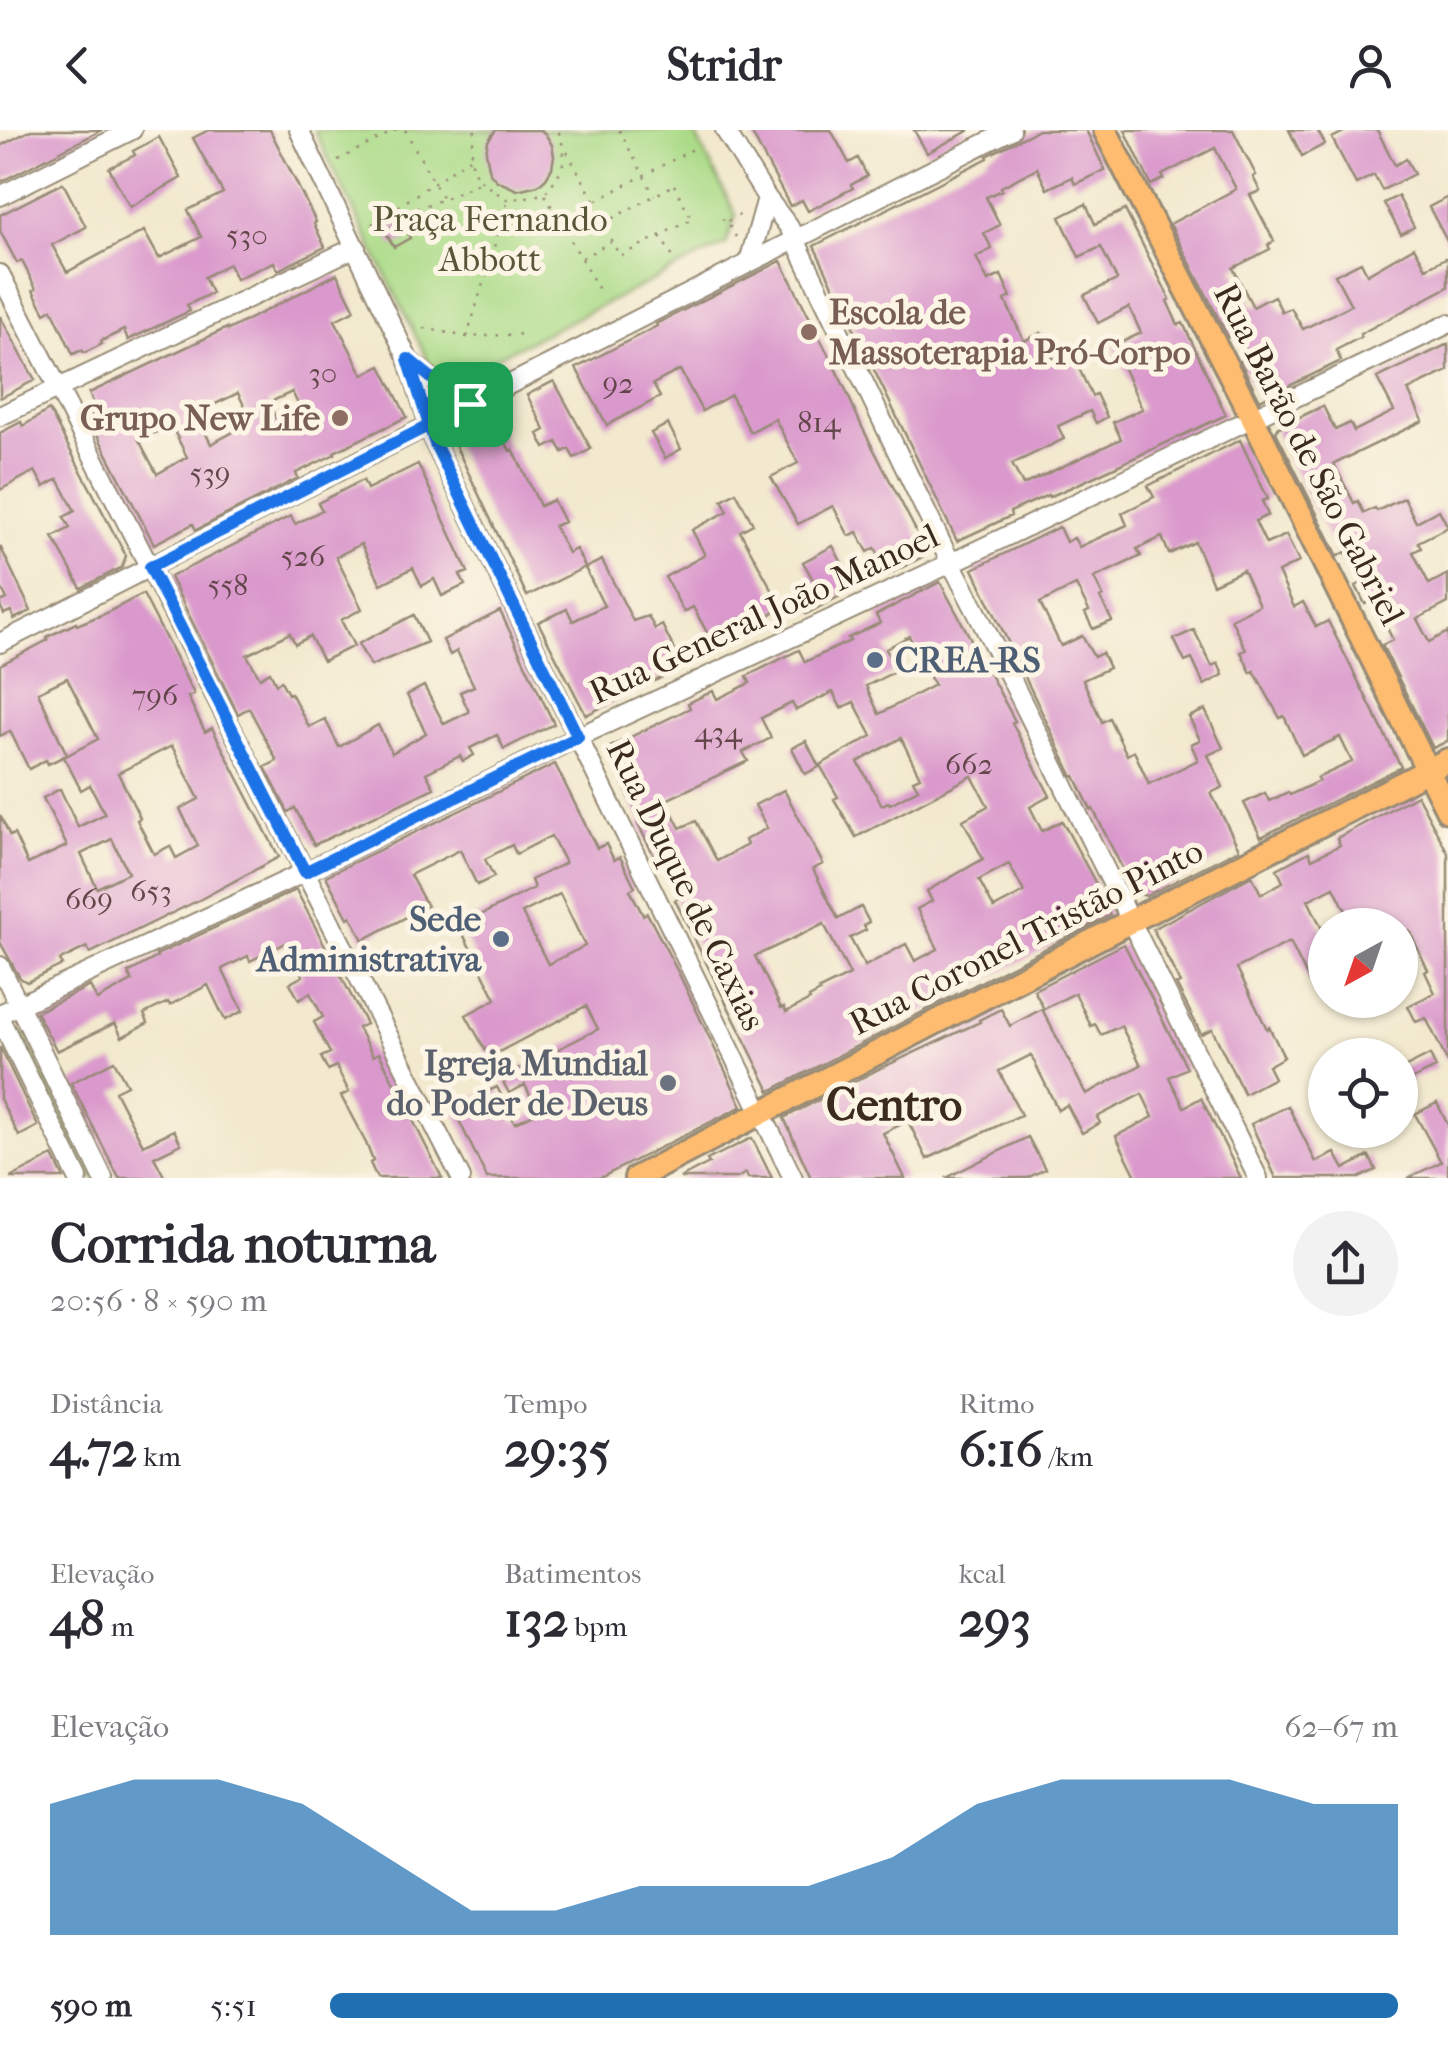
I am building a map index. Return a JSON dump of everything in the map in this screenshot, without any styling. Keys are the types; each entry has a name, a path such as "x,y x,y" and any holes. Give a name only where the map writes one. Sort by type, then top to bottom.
{"main road":[{"name":"Rua Barão de São Gabriel","path":"1104,130 1438,766 1448,812"},
{"name":"Rua Coronel Tristão Pinto","path":"636,1178 1438,766"}],"street":[{"path":"0,196 132,130"},
{"name":"Rua Duque de Caxias","path":"299,130 408,359 428,426 792,1178"},
{"path":"725,130 795,239 951,563 1258,1178"},
{"path":"0,643 1011,130"},
{"path":"749,262 767,198"},
{"path":"0,416 356,247"},
{"path":"0,274 461,1178"},
{"name":"Rua General João Manoel","path":"0,1017 578,737 1448,324"},
{"path":"408,359 470,404"},
{"path":"0,966 104,1178"},
{"path":"0,1017 78,1178"}],"path":[{"path":"338,160 396,130"},
{"path":"406,130 442,198"},
{"path":"475,130 470,158 480,182 508,200 544,194 561,174 566,151"},
{"path":"558,130 594,200"},
{"path":"619,130 655,196"},
{"path":"560,220 694,150"},
{"path":"470,158 372,225 480,182"},
{"path":"674,185 692,219 620,256 602,224 655,196 674,185"},
{"path":"544,194 602,295"},
{"path":"468,336 508,200"},
{"path":"660,236 674,259"},
{"path":"582,258 612,242"},
{"path":"424,328 468,336 526,334"}],"green space":[{"name":"Praça Fernando Abbott","path":"314,130 693,130 736,215 726,244 440,385"},
{"path":"23,1033 95,1178 87,1178 17,1036"}],"building":[{"path":"31,130 102,130 0,182 0,146"},
{"path":"209,130 270,130 325,247 278,270 274,262 236,279 229,264 204,277 212,293 187,305 190,311 128,340 124,330 84,353 82,350 73,354 52,309 45,313 22,261 17,263 0,231 0,215 63,183 86,227 52,245 67,272 144,231 159,258 201,237 188,210 223,193 193,138"},
{"path":"496,130 541,130 552,145 554,156 546,178 538,185 517,190 497,181 490,173 486,152"},
{"path":"750,130 831,130 849,163 858,158 867,176 851,185 853,188 808,211 802,200 790,206"},
{"path":"914,130 970,130 927,153"},
{"path":"1038,130 1086,130 1105,170 1075,184 1072,177 1047,189 1037,168 986,197 1000,225 984,233 992,249 976,257 988,281 1001,275 1011,297 1005,300 1024,341 1041,333 1054,360 1071,352 1107,417 1096,423 1090,411 1058,426 1064,439 1012,464 1023,485 1121,439 1113,422 1142,409 1114,346 1141,333 1129,307 1098,323 1084,295 1117,280 1101,247 1079,257 1060,217 1086,204 1095,224 1125,210 1170,299 1167,301 1178,325 1183,323 1226,415 1010,512 1011,516 957,541 814,246"},
{"path":"1125,130 1233,130 1256,175 1253,177 1260,191 1250,195 1274,241 1268,245 1270,249 1233,268 1253,307 1274,296 1282,312 1291,308 1303,329 1351,305 1335,275 1361,262 1367,274 1414,247 1426,268 1448,257 1448,287 1336,350 1341,361 1260,400 1240,361 1249,357 1237,333 1228,337 1170,224 1236,189 1215,148 1162,175 1164,179 1151,185"},
{"path":"1289,130 1317,130 1325,144 1302,156"},
{"path":"1348,130 1377,130 1395,165 1406,159 1414,174 1382,190 1374,175 1356,184 1332,138"},
{"path":"159,137 181,178 130,207 109,168"},
{"path":"1398,196 1414,227 1401,234 1384,203"},
{"path":"1448,197 1448,243 1429,207"},
{"path":"401,222 410,238 394,247 385,231"},
{"path":"781,261 926,550 924,556 889,574 875,548 868,552 857,532 849,536 833,506 798,524 771,477 798,463 775,419 750,432 731,395 702,411 680,370 653,384 660,397 607,425 576,368"},
{"path":"337,274 355,310 335,320 363,375 381,366 407,417 334,452 296,473 298,478 196,530 193,524 154,544 88,417 98,412 89,393 228,330","holes":["292,392 305,418 282,430 268,403","238,393 252,422 211,444 198,418 214,411 211,406","171,425 187,457 157,474 139,440"]},
{"path":"0,316 35,380 0,398"},
{"path":"1448,344 1448,371 1408,390 1423,421 1334,464 1354,503 1358,501 1364,513 1404,498 1416,522 1439,510 1448,527 1418,542 1421,548 1413,552 1429,584 1448,574 1448,603 1417,619 1429,642 1448,632 1448,741 1433,748 1382,645 1393,640 1373,600 1365,604 1356,586 1362,583 1346,552 1338,556 1276,432 1323,406 1335,430 1350,423 1354,431 1394,411 1377,378"},
{"path":"554,381 591,449 574,458 569,449 563,452 557,442 545,448 538,434 545,430 527,395"},
{"path":"49,410 126,556 122,567 81,588 53,537 70,528 64,517 75,511 58,479 44,487 35,471 0,490 0,433 21,422 23,426"},
{"path":"489,410 540,506 553,500 564,522 554,526 568,553 576,549 585,567 527,596 451,436 455,427"},
{"path":"668,424 681,449 665,458 651,433"},
{"path":"1240,440 1268,499 1262,501 1268,515 1255,521 1266,544 1286,535 1299,562 1278,572 1294,607 1303,602 1316,627 1328,621 1401,767 1261,837 1244,803 1265,793 1269,801 1288,792 1290,795 1352,762 1340,737 1302,755 1284,716 1280,718 1254,671 1251,673 1241,652 1246,650 1231,619 1259,605 1243,570 1213,584 1195,542 1169,554 1162,537 1137,549 1141,556 1094,578 1112,621 1093,629 1076,585 1040,603 1061,646 1082,636 1094,657 1102,653 1109,668 1083,680 1102,722 1109,718 1127,755 1134,751 1149,784 1198,760 1191,744 1200,740 1189,717 1205,710 1223,748 1208,755 1223,787 1211,793 1239,849 1146,896 1134,892 1073,777 973,569 1059,527 1066,542 1074,538 1079,547 1127,525 1122,513 1154,497 1148,486"},
{"path":"418,464 468,572 460,575 465,585 442,596 434,579 422,586 413,568 381,584 361,544 336,557 362,609 341,620 354,646 323,661 310,636 295,644 290,633 247,655 260,678 270,672 276,684 281,681 309,727 325,719 339,747 378,725 392,753 426,733 407,695 424,686 444,724 469,712 460,692 474,686 457,651 450,655 443,640 500,611 554,724 504,749 497,735 470,748 474,755 463,761 460,756 426,773 434,788 314,845 295,808 288,812 265,767 277,761 249,708 238,714 170,577 291,516 295,524 322,510 318,503 363,480 367,489"},
{"path":"736,492 753,524 740,531 782,608 714,645 693,607 684,612 665,577 705,555 692,530 728,511 722,500"},
{"path":"0,546 31,611 14,619 11,611 4,614 0,606 7,599 0,585"},
{"path":"833,546 855,588 806,614 796,595 816,585 803,562"},
{"path":"602,560 633,621 648,616 655,629 662,625 683,667 586,715 538,622 567,609 573,621 604,606 585,568"},
{"path":"940,582 1015,721 1012,723 1050,796 1030,807 1042,831 1062,821 1110,915 770,1091 675,900 685,895 665,856 656,860 606,749 690,708 688,703 713,691 717,699 750,683 747,676 799,650 805,662 850,641 848,638 880,623 876,615","holes":["909,636 934,685 879,714 866,686 896,671 886,649","833,692 841,708 854,702 872,736 820,765 856,837 972,776 988,806 963,820 983,859 927,891 932,901 917,909 938,949 915,961 906,944 865,966 850,938 866,930 864,926 869,922 861,907 838,919 813,869 823,864 784,790 755,805 767,828 745,840 747,845 717,861 696,821 680,828 666,800 748,761 743,752 771,738 761,718 792,703 796,710","901,738 920,777 913,780 918,789 882,805 858,762","1009,864 1024,892 994,908 979,880","824,924 850,975 786,1012 755,956"]},
{"path":"143,594 194,694 188,697 205,732 212,728 279,857 90,953 87,947 60,960 62,965 27,982 20,978 0,942 0,815 28,864 67,846 43,798 60,789 78,827 105,814 90,785 81,790 64,757 98,739 67,678 38,692 67,755 29,769 10,731 0,736 0,665 48,640 47,637","holes":["172,746 199,799 180,809 198,846 176,858 170,846 154,854 118,773","112,839 128,873 97,888 81,854"]},
{"path":"414,615 427,642 371,666 358,644"},
{"path":"1194,630 1212,666 1218,663 1223,675 1204,685 1192,659 1185,662 1174,639"},
{"path":"806,741 819,767 805,774 792,748"},
{"path":"555,764 597,848 606,844 614,860 620,857 635,887 630,890 643,915 647,913 680,976 742,1106 600,1178 487,1178 453,1108 497,1087 515,1123 538,1112 525,1085 509,1093 501,1078 598,1029 586,1006 488,1055 466,1015 496,999 459,926 534,888 531,880 565,863 551,836 516,854 512,845 485,859 494,877 477,885 460,850 410,875 427,906 363,940 326,876","holes":["560,894 585,946 548,964 522,913"]},
{"path":"1417,795 1448,853 1448,1063 1426,1018 1416,1022 1414,1018 1418,1018 1418,1001 1435,993 1418,949 1418,908 1344,908 1334,887 1308,900 1312,908 1308,908 1308,979 1290,942 1237,968 1284,1057 1268,1066 1274,1078 1244,1094 1212,1029 1201,1034 1153,929 1252,876 1261,894 1283,882 1277,869 1309,852 1312,859 1340,845 1337,838"},
{"path":"296,890 366,1024 358,1028 373,1056 379,1053 442,1178 377,1178 366,1143 341,1096 349,1092 336,1066 328,1070 321,1057 330,1053 314,1022 323,1017 310,993 299,1000 290,983 303,976 286,943 250,961 248,956 222,969 243,1011 225,1020 208,985 144,1014 148,1023 122,1037 115,1023 57,1051 36,1012 90,986 97,1000 132,981 128,973 156,955"},
{"path":"1124,944 1187,1068 1169,1077 1184,1107 1201,1098 1241,1178 1137,1178 1116,1136 1153,1117 1142,1094 1097,1117 1100,1123 1082,1133 1067,1105 1058,1110 1031,1055 999,1071 1021,1115 927,1159 908,1121 883,1133 905,1178 811,1178 784,1118 1001,1009 1010,1026 1042,1009 1086,1094 1141,1065 1121,1026 1101,1035 1095,1024 1091,1026 1075,993 1044,1009 1034,990"},
{"path":"0,1047 38,1126 19,1136 0,1099"},
{"path":"1430,1055 1436,1068 1418,1076 1418,1061"},
{"path":"114,1061 127,1085 115,1091 143,1145 174,1130 181,1144 154,1157 165,1178 119,1178 71,1083"},
{"path":"1437,1103 1448,1125 1448,1178 1408,1178 1441,1162 1418,1112"},
{"path":"1288,1106 1316,1162 1335,1153 1344,1169 1369,1156 1376,1170 1359,1178 1276,1178 1251,1124"},
{"path":"1028,1137 1045,1169 1027,1178 946,1178"},
{"path":"752,1138 772,1178 748,1178 746,1173 737,1178 680,1178 709,1163 707,1160"},
{"path":"53,1156 64,1178 10,1178"}],"place":[{"name":"Escola de Massoterapia Pró-Corpo","path":"809,332"},
{"name":"Grupo New Life","path":"340,418"},
{"name":"CREA-RS","path":"875,660"},
{"name":"Sede Administrativa","path":"501,939"},
{"name":"Igreja Mundial do Poder de Deus","path":"668,1083"}],"district":[{"name":"Centro","path":"894,1105"}],"route":[{"path":"470,404 408,359 428,426 435,444 578,737 305,872 150,567 428,426 444,418 470,404"}]}
